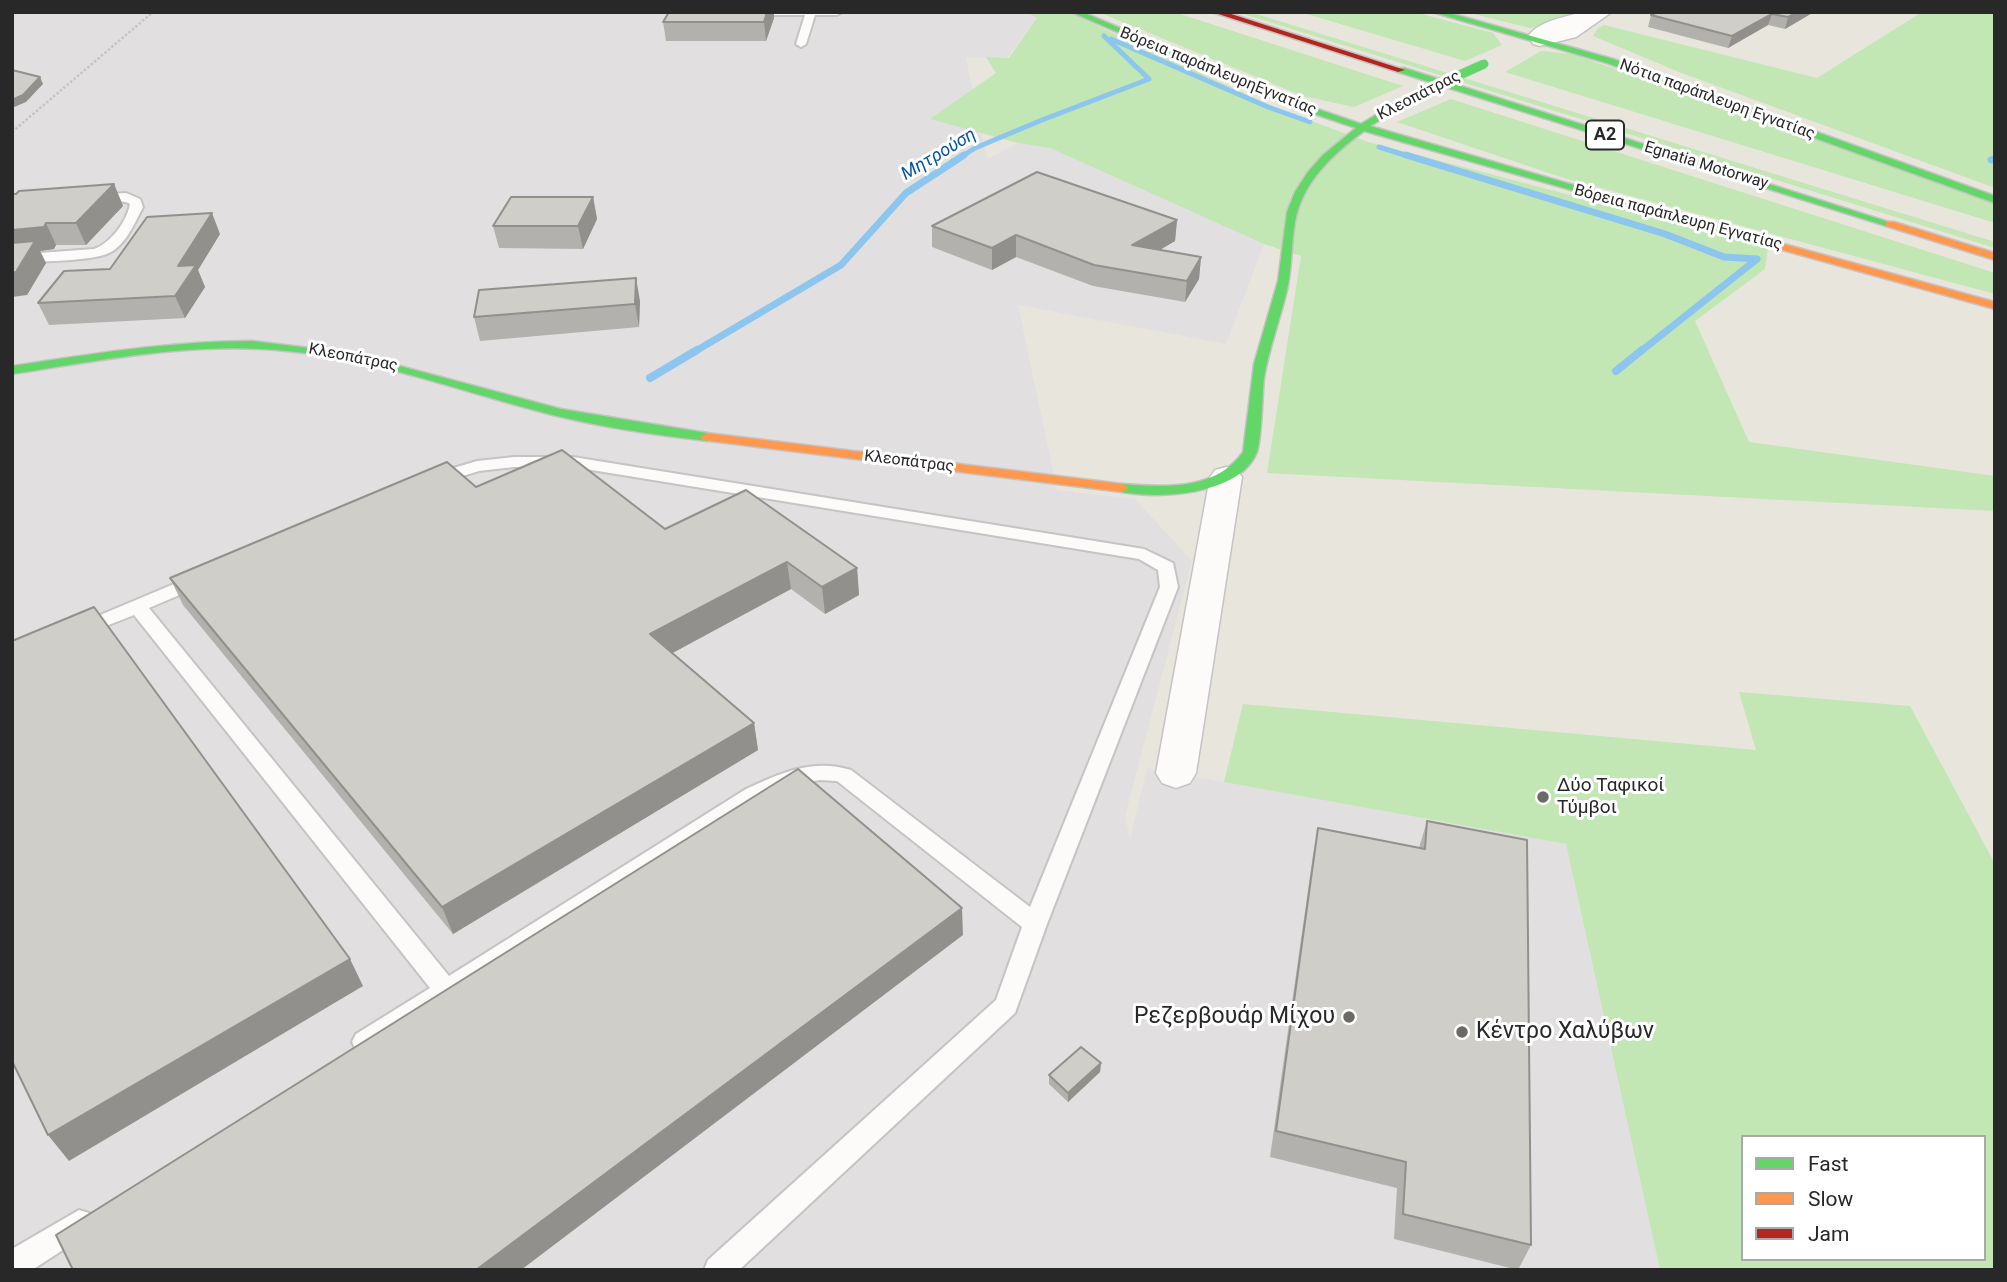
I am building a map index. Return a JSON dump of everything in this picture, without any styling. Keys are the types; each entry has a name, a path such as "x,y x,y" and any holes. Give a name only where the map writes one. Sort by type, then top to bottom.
{"main road":[{"name":"Βόρεια παράπλευρηΕγνατίας","path":"1075,12 1255,89 1362,128"},
{"name":"Egnatia Motorway","path":"1216,12 1995,257"},
{"path":"1269,12 1362,40"},
{"path":"1436,12 1488,26"},
{"path":"1518,50 1546,34"},
{"name":"Νότια παράπλευρη Εγνατίας","path":"1546,34 1610,61 1995,200"},
{"name":"Κλεοπάτρας","path":"12,370 172,347 221,343 269,344 384,363 583,419 1110,485 1189,487 1226,477 1245,463 1250,452 1259,372 1283,285 1289,223 1296,200 1325,163 1379,115 1417,94 1490,62"},
{"path":"1441,65 1494,81"},
{"name":"Βόρεια παράπλευρη Εγνατίας","path":"1362,128 1501,170 1809,252 1995,306"}],"street":[{"path":"1488,26 1568,35 1592,19"},
{"path":"1592,19 1580,37 1586,45 1610,61"},
{"path":"1177,773 1226,477"}],"lane":[{"path":"773,12 837,12"},
{"path":"800,44 811,12"},
{"path":"12,259 96,253 120,237 137,207 136,202 126,197 84,200"},
{"path":"419,486 477,466 514,462 573,462 1096,544 1144,554 1167,566 1169,587 1035,924 1006,1006 718,1270"},
{"path":"62,639 214,573"},
{"path":"137,607 446,990"},
{"path":"352,1050 754,795 793,777 827,770 844,775 1035,924"},
{"path":"12,1266 94,1213"}],"path":[{"path":"12,132 153,12"}],"shaded area":[{"path":"12,12 1027,12 1037,18 1008,57 966,58 987,159 1018,143 1050,148 1264,244 1226,344 1018,305 1057,490 1135,499 1192,561 1125,816 1130,839 1147,768 1566,844 1660,1270 12,1270"}],"green space":[{"path":"1098,12 1174,12 1403,86 1354,107 1303,96"},
{"path":"1237,12 1250,12 1995,242 1995,248"},
{"path":"1300,12 1414,12 1493,33 1502,45 1465,61"},
{"path":"1466,12 1587,12 1553,25 1530,28"},
{"path":"1922,12 1995,12 1995,188 1679,72 1593,36 1598,28 1604,25 1817,78"},
{"path":"1028,13 1072,14 1276,108 1368,142 1768,247 1765,269 1695,321 1749,442 1995,476 1995,511 1267,473 1301,256 1264,244 1050,148 1018,143 930,119 996,73 986,57 1009,58 1037,18"},
{"path":"1541,51 1572,54 1995,201 1995,223 1505,72"},
{"path":"1451,99 1995,273 1995,294 1564,178 1397,122"},
{"path":"1739,692 1910,706 1995,864 1995,1270 1660,1270 1566,844 1224,782 1243,704 1756,750"}],"building":[{"path":"669,12 767,12 764,22 663,22"},
{"path":"1658,12 1798,12 1788,17 1772,14 1732,36 1651,15"},
{"path":"12,70 40,77 23,95 12,100"},
{"path":"1037,172 1177,220 1132,245 1201,257 1187,281 1094,265 1016,235 992,248 932,226"},
{"path":"114,184 76,223 46,223 44,227 12,230 12,194 19,191"},
{"path":"511,197 593,197 578,226 493,226"},
{"path":"212,213 178,266 196,265 175,296 38,303 64,271 110,269 147,217"},
{"path":"35,241 16,272 12,273 12,243"},
{"path":"636,278 635,304 474,317 479,290"},
{"path":"562,450 665,529 746,490 857,568 822,587 787,562 650,634 754,723 442,907 170,578 447,462 476,487"},
{"path":"94,607 350,959 48,1135 12,1061 12,641"},
{"path":"798,769 962,908 476,1270 73,1270 56,1235"},
{"path":"1427,821 1527,840 1531,1245 1403,1214 1406,1162 1276,1131 1318,828 1425,849"},
{"path":"1081,1047 1101,1063 1068,1093 1049,1075"}],"waterway":[{"name":"Μητρούση","path":"961,157 975,148 1042,120 1149,79 1104,36"},
{"path":"1111,39 1268,107 1310,122"},
{"path":"1379,147 1411,157"},
{"name":"Μητρούση","path":"694,352 841,265 906,193 964,155"},
{"path":"1406,155 1665,234 1724,257 1757,259 1640,352"},
{"path":"1991,160 1995,159"},
{"name":"Μητρούση","path":"650,378 697,350"},
{"path":"1616,371 1642,350"}],"traffic: fast":[{"path":"1075,12 1288,102 1401,140 1765,242"},
{"path":"1436,12 1610,61 1995,200"},
{"path":"1417,94 1484,64"},
{"path":"1401,70 1890,224"},
{"path":"1122,488 1193,488 1226,477 1240,466 1250,452 1260,364 1279,299 1290,222 1300,192 1312,174 1343,142 1380,115 1417,94"},
{"path":"12,370 183,346 287,347 383,364 581,417 707,437"}],"traffic: slow":[{"path":"1890,224 1995,257"},
{"path":"1765,242 1995,306"},
{"path":"707,437 1122,488"}],"traffic: jam":[{"path":"1216,12 1401,70"}],"place":[{"name":"Δύο Ταφικοί Τύμβοι","path":"1543,797"},
{"name":"Ρεζερβουάρ Μίχου","path":"1349,1017"},
{"name":"Κέντρο Χαλύβων","path":"1462,1032"}]}
